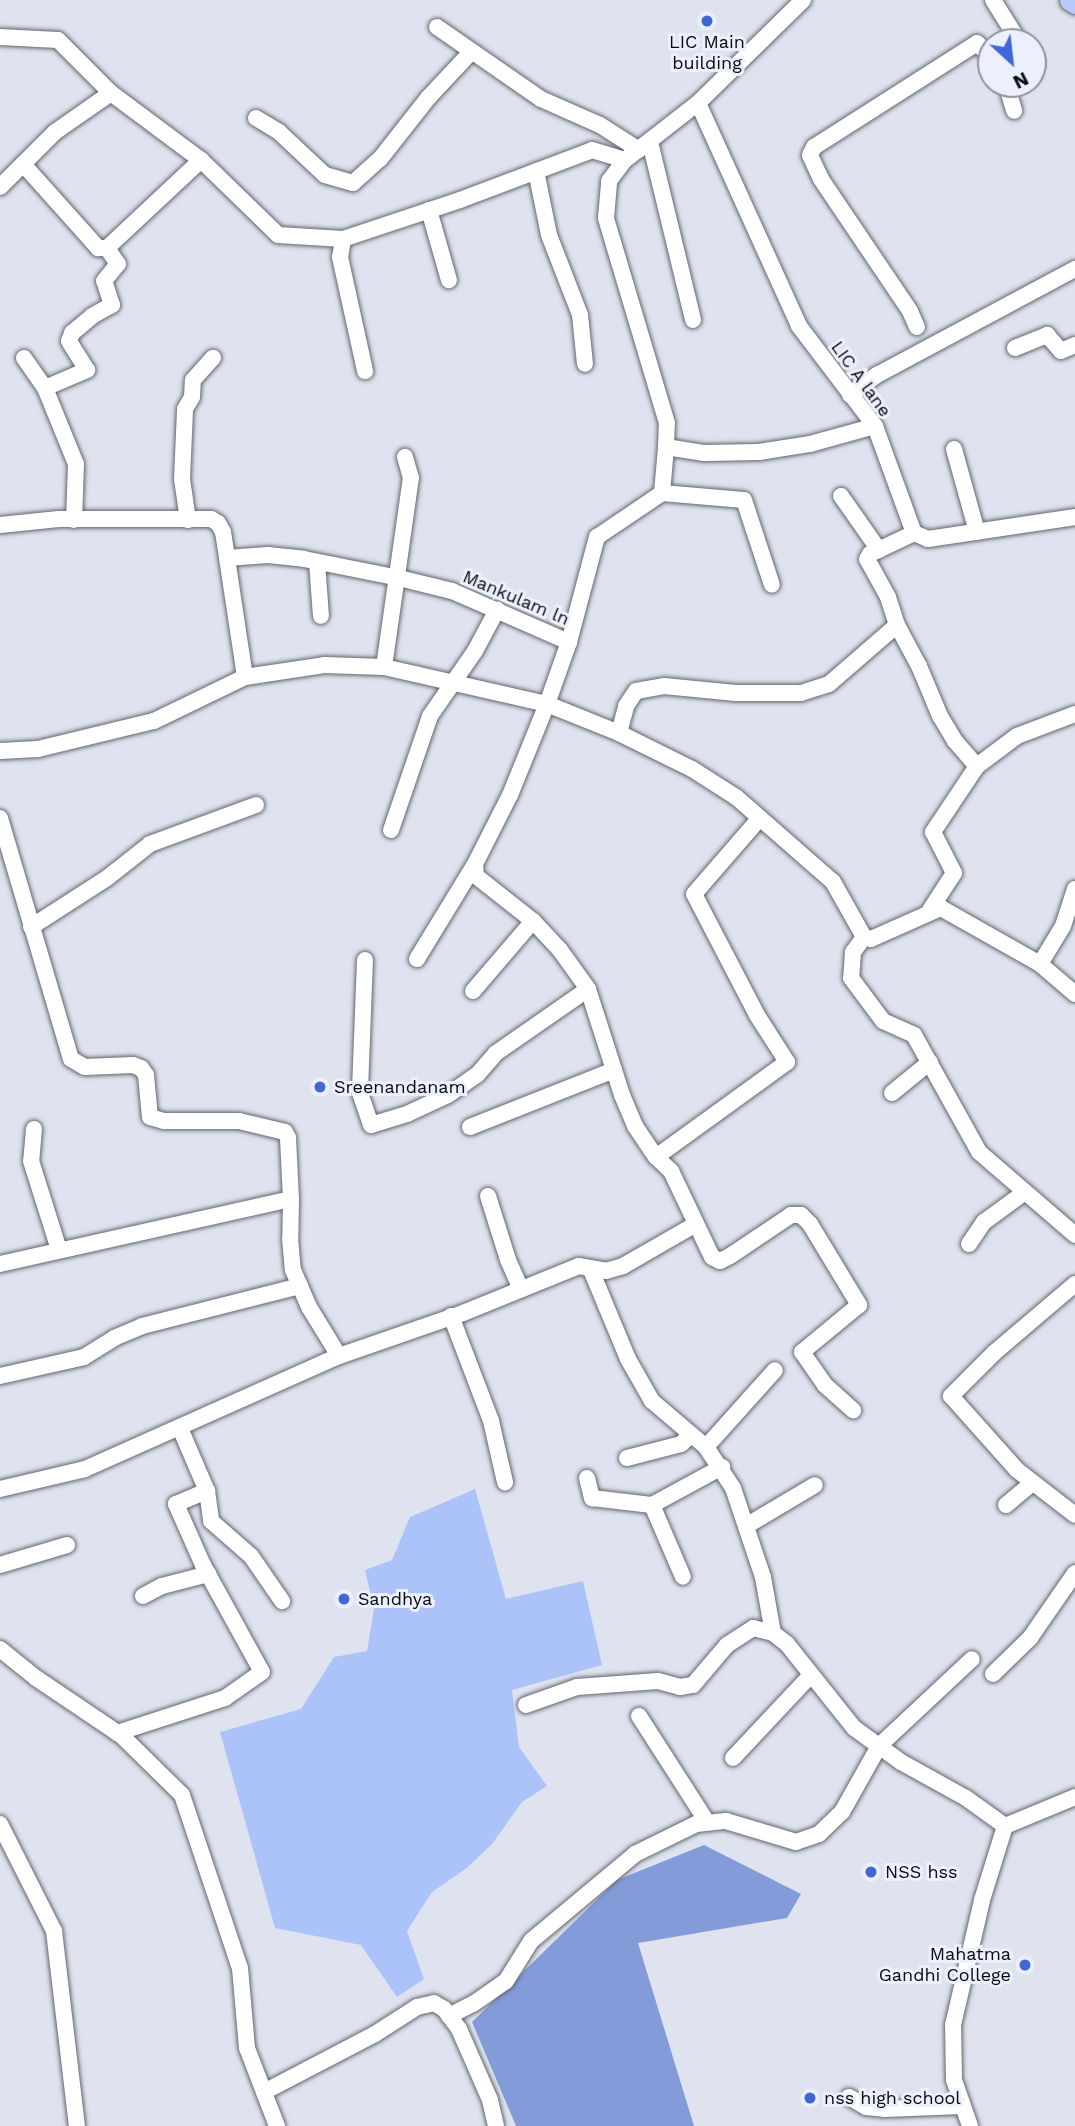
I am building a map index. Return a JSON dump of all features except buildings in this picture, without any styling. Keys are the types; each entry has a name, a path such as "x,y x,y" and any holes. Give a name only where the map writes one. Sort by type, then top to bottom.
{"main road":[{"path":"1070,0 1075,3"}],"street":[{"path":"772,585 744,500 662,493 667,423 606,219 609,181 625,160 698,103 803,0"},
{"path":"993,0 1010,28"},
{"path":"437,27 541,99 645,146 693,320"},
{"path":"0,37 58,40 111,93 201,160 278,235 343,239 592,150 625,160"},
{"path":"918,327 821,179 810,155 814,147 977,43"},
{"path":"256,118 279,132 325,175 353,183 380,159 428,98 471,52"},
{"path":"0,187 55,132 111,93"},
{"path":"1010,98 1014,111"},
{"name":"LIC A lane","path":"698,103 799,326 875,426 914,533"},
{"path":"23,164 98,248 107,248 201,160"},
{"path":"536,171 549,235 580,315 584,364"},
{"path":"429,210 449,280"},
{"path":"343,239 340,257 365,371"},
{"path":"46,388 87,370 69,341 72,333 92,316 113,305 104,281 118,264 107,248"},
{"path":"850,395 877,375 1075,269"},
{"path":"1015,348 1047,335 1061,351 1075,345"},
{"path":"24,358 46,388 76,464 74,520"},
{"path":"188,520 182,479 185,409 191,397 193,380 213,358"},
{"path":"666,447 705,453 759,452 810,444 875,426"},
{"path":"954,449 977,532"},
{"path":"384,667 399,578 411,478 405,457"},
{"name":"Mankulam ln","path":"227,558 268,555 317,562 452,591 569,642 597,537 662,493"},
{"path":"841,496 879,550"},
{"path":"977,766 955,741 940,716 919,666 897,625 888,597 867,559 914,533 928,539 1075,517"},
{"path":"0,525 74,520 211,519 218,523 223,532 245,677"},
{"path":"317,562 321,616"},
{"path":"391,830 430,716 455,681 497,610"},
{"path":"619,733 626,706 636,691 664,686 736,693 801,693 829,684 897,625"},
{"path":"417,959 475,864 510,795 547,705 569,642"},
{"path":"0,751 37,749 154,721 245,677 324,665 384,667 455,681 547,705 619,733 692,769 736,797 832,883 864,937 870,940 930,910 941,908 952,912 1030,961 1040,964 1075,994"},
{"path":"930,910 954,873 933,832 977,766 1017,736 1075,714"},
{"path":"31,927 107,878 150,844 256,805"},
{"path":"0,818 71,1059 85,1066 134,1065 141,1068 146,1075 150,1117 164,1121 239,1121 285,1132 291,1199 293,1270 326,1339 339,1356"},
{"path":"656,1157 787,1062 757,1015 694,894 759,819"},
{"path":"475,864 476,876 533,922 561,950 588,989 635,1126 656,1157 671,1171 712,1257 720,1261 791,1215 801,1215 810,1224 859,1304 802,1352 825,1385 853,1410"},
{"path":"1040,964 1063,926 1075,889"},
{"path":"473,991 533,922"},
{"path":"864,937 853,952 851,978 883,1021 914,1035 979,1152 1075,1236"},
{"path":"365,960 360,1093 371,1125 448,1095 477,1075 496,1053 588,989"},
{"path":"892,1093 930,1062"},
{"path":"470,1127 614,1070"},
{"path":"34,1129 32,1161 59,1250"},
{"path":"970,1244 984,1222 1025,1192"},
{"path":"488,1196 508,1260 521,1289"},
{"path":"0,1264 291,1199"},
{"path":"0,1489 85,1469 339,1356 452,1316 579,1266 606,1271 623,1266 696,1224"},
{"path":"591,1270 628,1359 652,1401 706,1447 722,1467 746,1526 770,1606 773,1633"},
{"path":"1075,1284 994,1353 951,1396 1032,1483 1075,1515"},
{"path":"0,1376 85,1357 114,1338 142,1326 300,1286"},
{"path":"452,1316 491,1421 505,1482"},
{"path":"706,1447 775,1370"},
{"path":"180,1428 207,1490 211,1521 251,1556 282,1601"},
{"path":"627,1458 681,1444 691,1435"},
{"path":"587,1478 592,1498 652,1505 722,1467"},
{"path":"1006,1505 1032,1483"},
{"path":"746,1526 815,1485"},
{"path":"117,1733 225,1698 262,1672 208,1574 176,1504 207,1490"},
{"path":"652,1505 683,1577"},
{"path":"0,1565 67,1545"},
{"path":"993,1674 1030,1638 1075,1573"},
{"path":"143,1596 162,1586 208,1574"},
{"path":"526,1705 577,1687 658,1681 680,1687 693,1685 736,1639 753,1628 773,1633 853,1728 901,1762 966,1798 1005,1826"},
{"path":"0,1648 36,1678 117,1733 182,1795 240,1968 247,2048 276,2126"},
{"path":"449,2016 473,2004 506,1981 531,1941 635,1854 696,1824 707,1822 726,1821 796,1842 819,1834 842,1812 879,1746 972,1659"},
{"path":"733,1758 810,1675"},
{"path":"639,1716 707,1822"},
{"path":"1005,1826 1075,1797"},
{"path":"0,1824 54,1931 77,2126"},
{"path":"970,2126 954,2080 953,2025 982,1900 1005,1826"},
{"path":"264,2092 375,2034 417,2007 435,2003 459,2029 490,2100 496,2126"},
{"path":"849,2097 866,2107 884,2109 962,2106"}],"shaded area":[{"path":"475,1489 506,1599 583,1581 602,1665 512,1690 519,1747 547,1786 522,1802 492,1844 467,1868 432,1892 407,1931 424,1979 397,1997 361,1945 275,1928 220,1732 301,1709 334,1657 367,1651 374,1609 365,1570 392,1560 410,1517"},
{"path":"704,1845 801,1894 787,1918 638,1943 694,2126 516,2126 472,2022 617,1880"}],"place":[{"name":"LIC Main building","path":"707,21"},
{"name":"Sreenandanam","path":"320,1087"},
{"name":"Sandhya","path":"344,1599"},
{"name":"NSS hss","path":"871,1872"},
{"name":"Mahatma Gandhi College","path":"1025,1965"},
{"name":"nss high school","path":"810,2098"}]}
